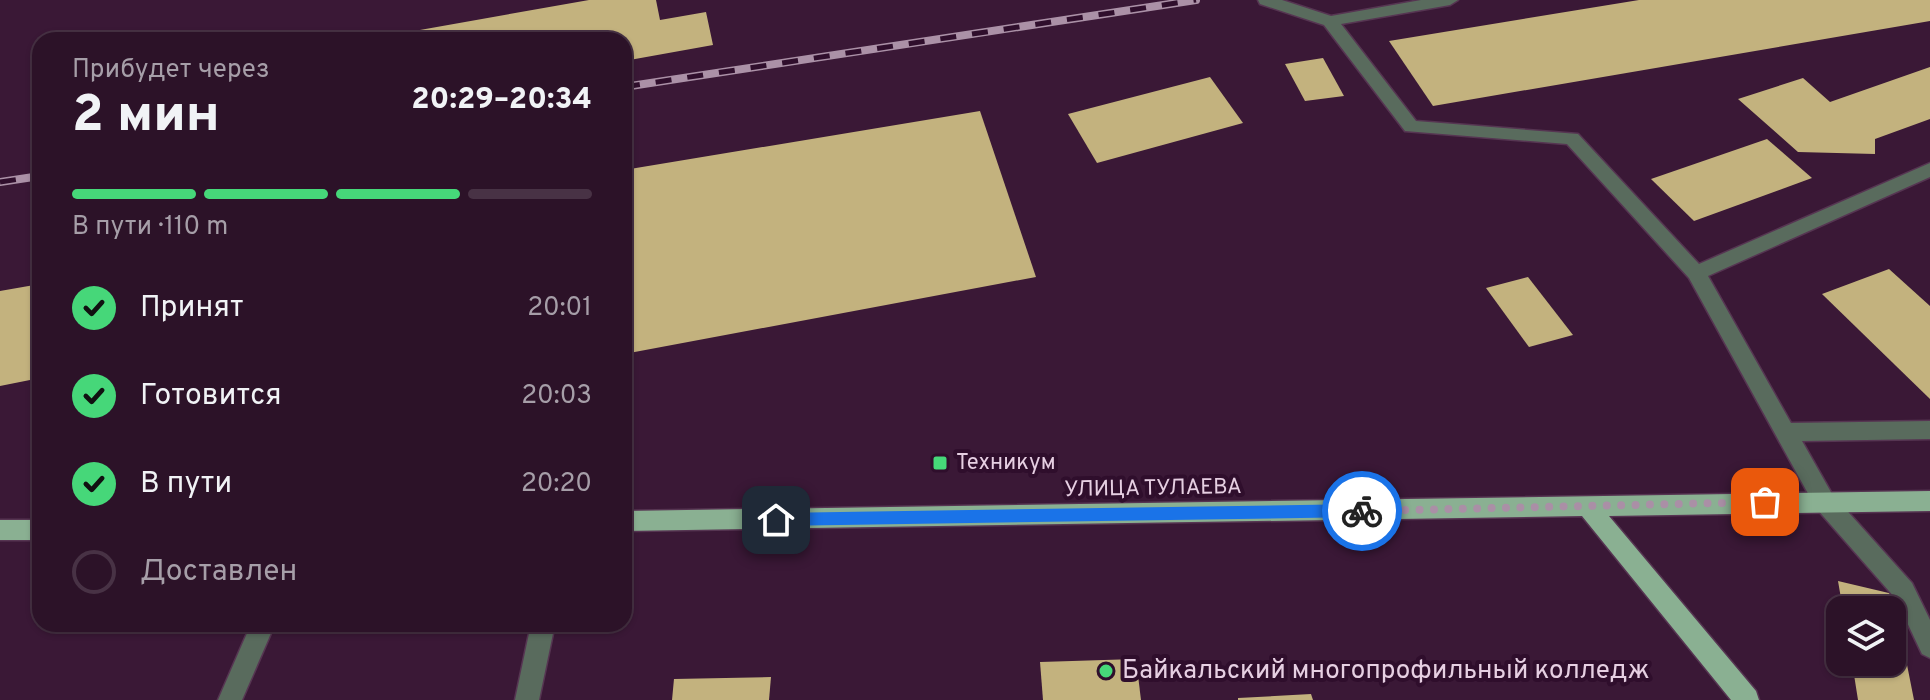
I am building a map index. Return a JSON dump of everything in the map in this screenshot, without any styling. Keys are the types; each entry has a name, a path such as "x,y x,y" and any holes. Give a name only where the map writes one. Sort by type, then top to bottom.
{"main road":[{"name":"УЛИЦА ТУЛАЕВА","path":"632,521 1930,501"},
{"path":"1587,506 1747,700"},
{"path":"0,530 32,530"}],"street":[{"path":"1266,0 1330,21 1450,0"},
{"path":"1330,21 1411,127 1572,138 1696,273 1824,501 1904,591 1930,646"},
{"path":"1696,273 1930,170"},
{"path":"1785,432 1930,430"},
{"path":"230,700 260,632"},
{"path":"527,700 541,632"}],"building":[{"path":"589,0 656,0 660,20 706,12 713,45 632,60 632,32 409,32"},
{"path":"1639,0 1930,0 1930,21 1433,106 1389,41"},
{"path":"1323,58 1344,96 1305,101 1285,64"},
{"path":"1930,67 1930,119 1875,139 1875,154 1798,152 1738,99 1803,78 1830,102"},
{"path":"1210,77 1243,123 1097,163 1068,114"},
{"path":"980,111 1036,277 632,353 632,169"},
{"path":"1767,139 1812,178 1694,221 1651,179"},
{"path":"1889,269 1930,306 1930,399 1822,294"},
{"path":"1528,277 1573,335 1529,347 1486,288"},
{"path":"32,285 32,380 0,386 0,291"},
{"path":"1838,581 1893,596 1841,596"},
{"path":"1136,659 1141,700 1043,700 1040,662"},
{"path":"1906,660 1914,700 1858,700 1854,676 1906,676"},
{"path":"771,677 769,700 672,700 674,679"},
{"path":"1311,694 1313,700 1238,700 1238,698"}],"railway":[{"path":"632,86 1196,0"},
{"path":"0,182 32,177"}],"way so far":[{"path":"1362,511 1765,502"}],"place":[{"name":"Техникум","path":"940,463"},
{"name":"Байкальский многопрофильный колледж","path":"1106,671"}],"route":[{"path":"776,520 1362,511"}]}
